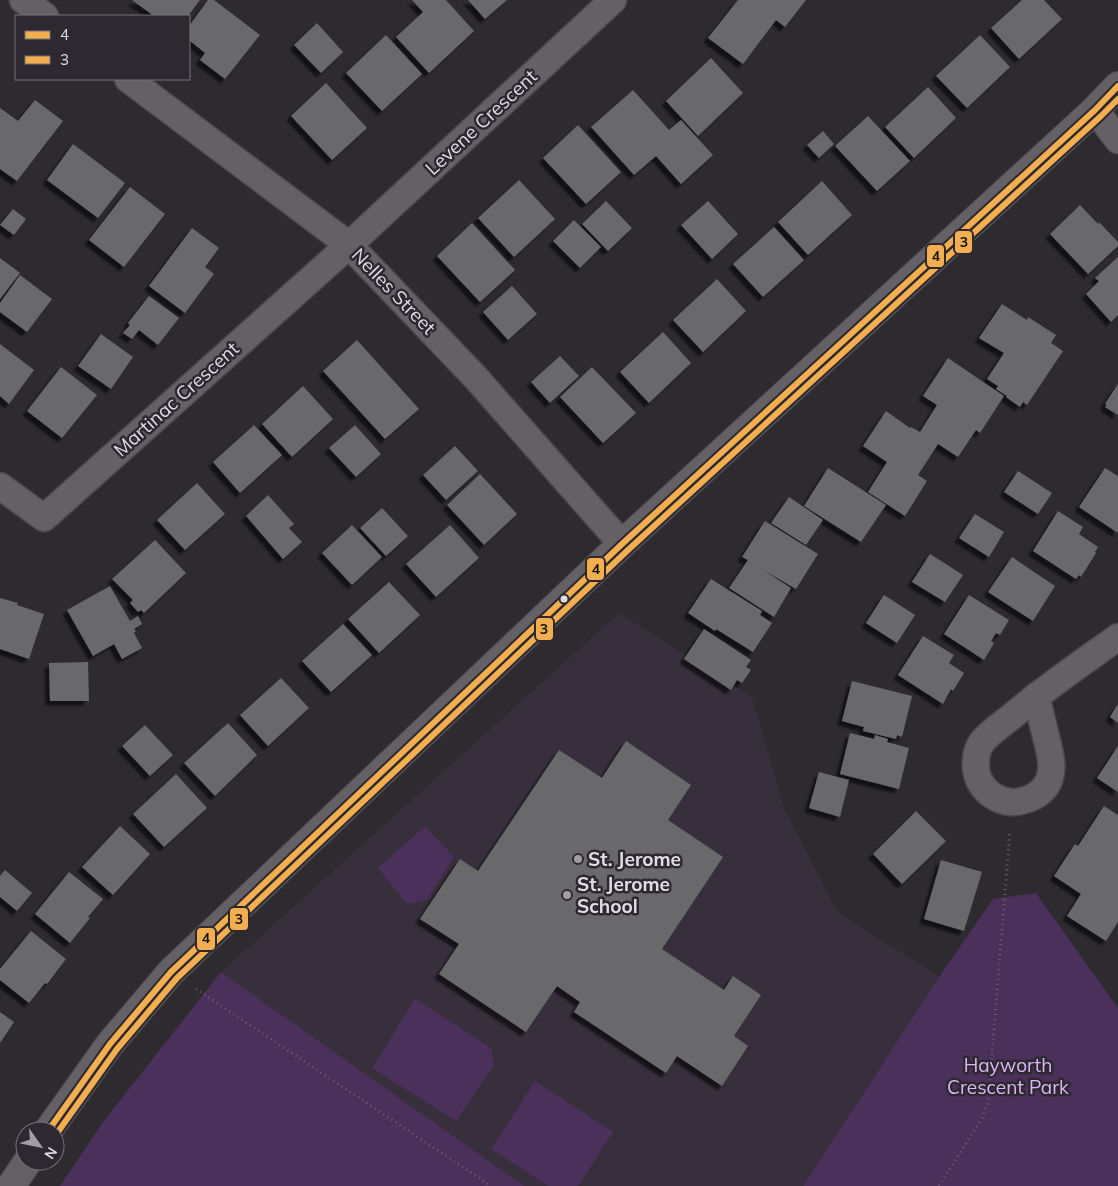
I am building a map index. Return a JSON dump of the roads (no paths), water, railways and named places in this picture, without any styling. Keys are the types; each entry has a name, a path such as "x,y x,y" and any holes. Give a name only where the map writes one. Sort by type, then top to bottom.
{"street":[{"path":"23,0 44,15"},
{"name":"Levene Crescent","path":"349,245 613,0"},
{"name":"Nelles Street","path":"129,80 349,245 476,378 622,544"},
{"path":"55,1121 110,1044 171,972 622,544 1095,110 1118,86"},
{"path":"1095,110 1118,140"},
{"name":"Martinac Crescent","path":"0,486 44,518 349,245"},
{"path":"1036,696 1052,759 1052,773 1046,785 1037,795 1025,801 1012,803 993,796 980,782 976,769 976,756 982,743 991,733 1036,696 1118,637"},
{"path":"11,1186 21,1171"}],"place":[{"name":"St. Jerome","path":"578,859"},
{"name":"St. Jerome School","path":"567,895"}],"park label":[{"name":"Hayworth Crescent Park","path":"1008,1076"}]}
